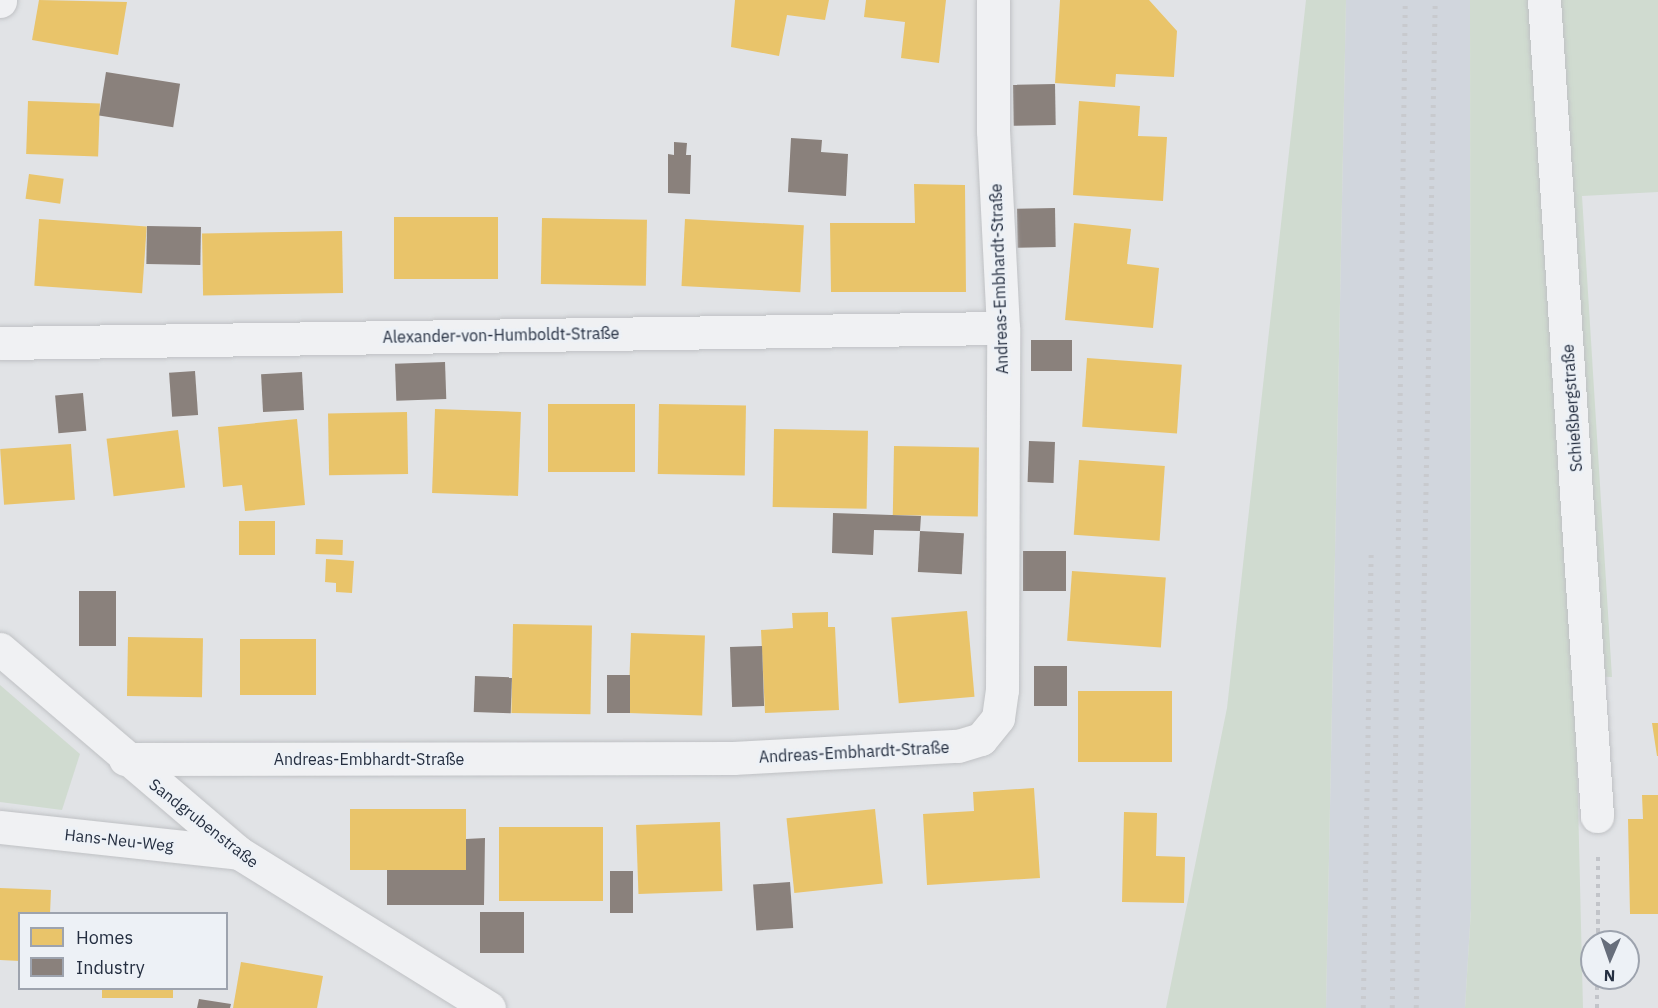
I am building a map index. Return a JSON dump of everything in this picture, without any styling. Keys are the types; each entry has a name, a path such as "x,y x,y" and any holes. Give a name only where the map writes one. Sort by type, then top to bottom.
{"street":[{"name":"Andreas-Embhardt-Straße","path":"125,759 733,758 958,746 981,739 998,718 1002,690 1003,328 993,131 993,0"},
{"name":"Schießbergstraße","path":"1544,0 1597,816"},
{"name":"Alexander-von-Humboldt-Straße","path":"0,343 1003,328"},
{"name":"Sandgrubenstraße","path":"0,649 125,759 239,853 489,1008"},
{"name":"Hans-Neu-Weg","path":"0,827 239,853"}],"path":[{"path":"1597,816 1598,930"},
{"path":"1597,990 1597,1008"}],"shaded area":[{"path":"1306,0 1346,0 1326,1008 1166,1008 1227,708"},
{"path":"1346,0 1470,0 1471,909 1465,1008 1326,1008"},
{"path":"1470,0 1658,0 1658,192 1582,196 1612,677 1575,676 1581,930 1580,990 1583,990 1583,1008 1465,1008 1471,909"},
{"path":"0,685 80,754 62,810 0,802"}],"building: Homes":[{"path":"39,0 127,2 118,55 32,40"},
{"path":"735,0 829,0 825,20 787,15 779,56 731,47"},
{"path":"866,0 946,0 939,63 901,58 905,22 864,17"},
{"path":"1060,0 1149,0 1177,31 1174,77 1116,74 1115,87 1055,83"},
{"path":"28,101 100,104 98,156 26,154"},
{"path":"1079,101 1140,106 1138,136 1167,137 1163,201 1073,195"},
{"path":"29,174 64,179 60,204 26,199"},
{"path":"914,184 965,185 966,292 831,292 830,223 915,223"},
{"path":"394,217 498,217 498,279 394,279"},
{"path":"542,218 647,220 646,286 541,284"},
{"path":"39,219 147,227 142,293 34,286"},
{"path":"685,219 804,225 800,292 681,286"},
{"path":"1074,223 1131,229 1127,264 1159,268 1153,328 1065,320"},
{"path":"342,231 343,293 203,295 202,233"},
{"path":"1087,358 1182,365 1177,433 1082,427"},
{"path":"548,404 635,404 635,472 548,472"},
{"path":"659,404 746,406 745,476 658,474"},
{"path":"435,409 521,412 518,496 432,493"},
{"path":"407,412 408,474 329,475 328,413"},
{"path":"297,419 305,505 245,511 242,485 223,487 218,427"},
{"path":"774,429 868,431 867,509 773,507"},
{"path":"178,430 185,488 114,496 107,439"},
{"path":"71,444 75,500 4,505 0,449"},
{"path":"894,446 979,447 978,516 893,515"},
{"path":"1079,460 1165,466 1160,541 1074,535"},
{"path":"239,521 275,521 275,555 239,555"},
{"path":"316,539 343,540 342,555 315,554"},
{"path":"326,559 354,561 352,593 336,592 336,583 325,582"},
{"path":"1072,571 1166,578 1161,647 1067,641"},
{"path":"967,611 974,697 899,703 891,618"},
{"path":"828,612 828,627 835,627 839,710 765,713 761,630 793,628 792,613"},
{"path":"513,624 592,625 590,714 511,713"},
{"path":"631,633 705,636 702,716 628,713"},
{"path":"128,637 203,638 202,697 127,696"},
{"path":"240,639 316,639 316,695 240,695"},
{"path":"1078,691 1172,691 1172,762 1078,762"},
{"path":"1652,723 1658,723 1658,756 1657,756"},
{"path":"1034,788 1040,878 927,885 923,814 974,811 973,792"},
{"path":"1642,795 1658,795 1658,914 1630,914 1628,819 1643,819"},
{"path":"350,809 466,809 466,870 350,870"},
{"path":"875,809 883,884 794,893 786,818"},
{"path":"1124,812 1157,813 1156,856 1185,857 1184,903 1122,902"},
{"path":"720,822 722,891 638,894 636,825"},
{"path":"499,827 603,827 603,901 499,901"},
{"path":"0,888 51,890 50,912 18,912 18,961 0,960"},
{"path":"241,962 323,976 317,1008 233,1008"},
{"path":"102,990 173,990 173,998 102,998"}],"building: Industry":[{"path":"106,72 180,84 173,127 99,115"},
{"path":"1055,84 1056,125 1014,126 1013,85"},
{"path":"791,138 822,140 821,152 848,154 846,196 788,192"},
{"path":"674,142 687,143 686,155 691,155 690,194 668,193 668,154 674,155"},
{"path":"1055,208 1056,247 1018,248 1017,209"},
{"path":"147,226 201,227 200,265 146,264"},
{"path":"1031,340 1072,340 1072,371 1031,371"},
{"path":"445,362 446,399 396,401 395,364"},
{"path":"195,371 198,415 172,417 169,373"},
{"path":"302,372 304,410 263,412 261,374"},
{"path":"83,393 86,431 58,433 55,395"},
{"path":"1029,441 1055,442 1054,483 1028,482"},
{"path":"833,513 921,516 920,531 874,530 873,555 832,553"},
{"path":"920,531 964,533 962,574 918,572"},
{"path":"1023,551 1066,551 1066,591 1023,591"},
{"path":"79,591 116,591 116,646 79,646"},
{"path":"762,646 764,706 732,707 730,647"},
{"path":"1034,666 1067,666 1067,706 1034,706"},
{"path":"607,675 630,675 630,713 607,713"},
{"path":"475,676 512,677 511,713 474,712"},
{"path":"485,838 484,905 387,905 387,870 466,870 466,839"},
{"path":"610,871 633,871 633,913 610,913"},
{"path":"790,882 793,928 756,930 753,885"},
{"path":"480,912 524,912 524,953 480,953"},
{"path":"199,999 231,1004 230,1008 197,1008"}],"railway":[{"path":"1392,1008 1405,0"},
{"path":"1416,1008 1435,0"},
{"path":"1363,1008 1371,551"}]}
